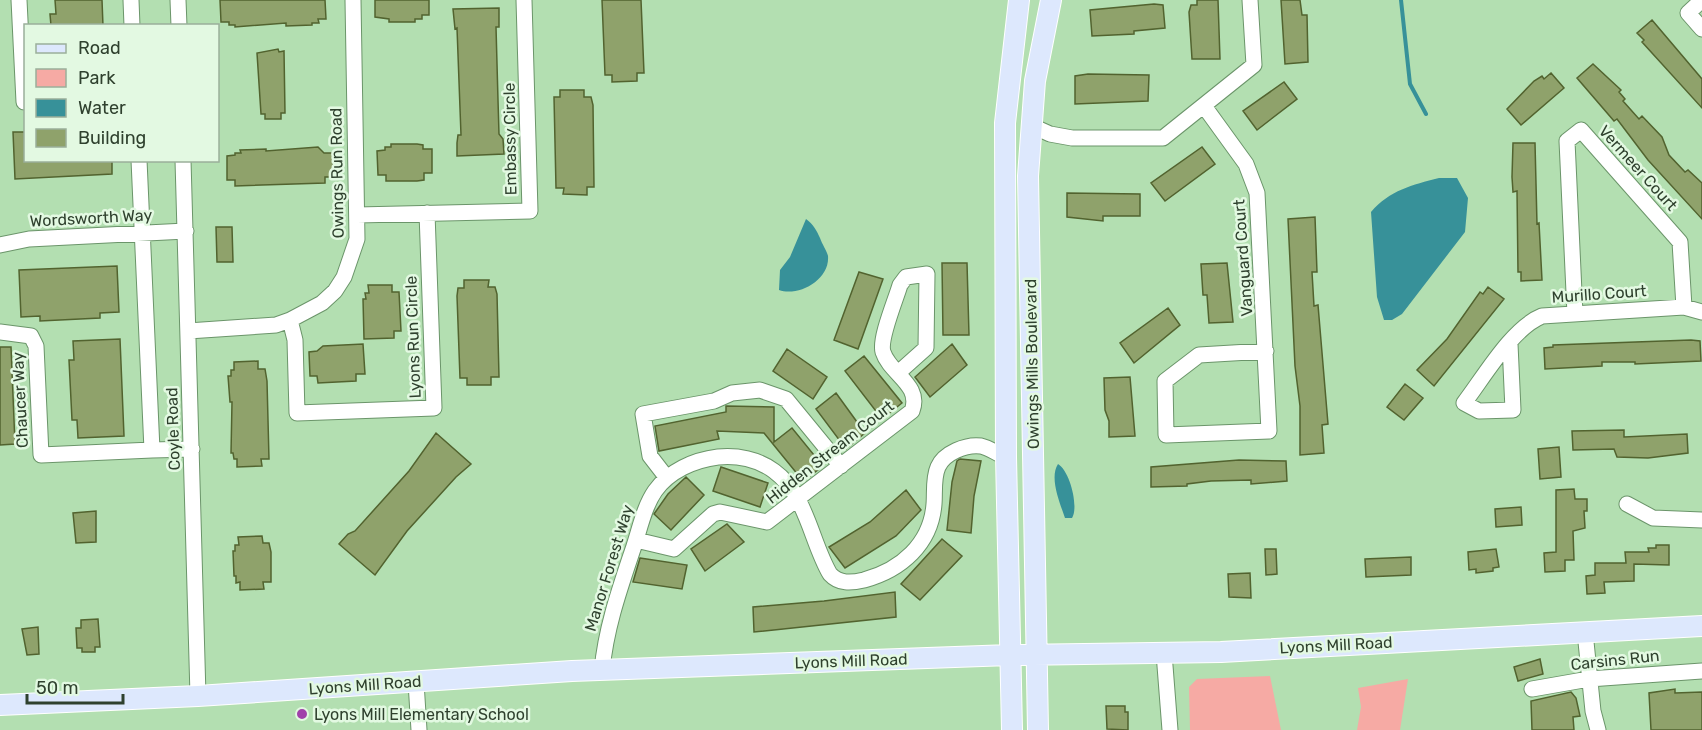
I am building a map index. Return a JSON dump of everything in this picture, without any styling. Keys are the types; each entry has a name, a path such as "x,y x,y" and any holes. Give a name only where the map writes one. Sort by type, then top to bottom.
{"main road":[{"name":"Owings Mills Boulevard","path":"1012,730 1006,457 1005,123 1019,0"},
{"name":"Owings Mills Boulevard","path":"1038,730 1028,176 1030,125 1051,0"},
{"name":"Lyons Mill Road","path":"0,705 198,696 602,670 1010,655 1164,653 1702,626"}],"street":[{"path":"19,0 24,102"},
{"path":"131,0 132,24"},
{"path":"178,0 179,24"},
{"name":"Owings Run Road","path":"188,331 276,325 322,303 335,291 344,277 357,239 352,0"},
{"name":"Embassy Circle","path":"357,214 530,211 524,0"},
{"path":"1030,125 1050,134 1072,138 1163,138 1254,65 1250,0"},
{"path":"1702,0 1688,13 1702,29"},
{"name":"Vanguard Court","path":"1204,106 1237,148 1255,186 1266,351 1269,431 1166,435 1165,381 1199,355 1266,351"},
{"name":"Vermeer Court","path":"1575,314 1567,141 1581,130 1680,242 1684,307"},
{"path":"139,162 152,450"},
{"name":"Coyle Road","path":"183,162 198,696"},
{"name":"Lyons Run Circle","path":"290,320 295,340 297,413 434,408 427,213"},
{"name":"Wordsworth Way","path":"0,245 29,239 186,231"},
{"name":"Hidden Stream Court","path":"636,540 674,549 712,514 730,514 767,522 912,411 914,398 883,352 883,340 900,285 906,277 927,274 926,348 898,373"},
{"name":"Murillo Court","path":"1510,344 1513,410 1479,411 1464,403 1510,344 1532,320 1542,316 1684,307 1702,312"},
{"name":"Chaucer Way","path":"0,332 31,336 36,346 41,455 192,449"},
{"path":"667,478 650,456 643,414 714,401 747,390 760,390 786,399 841,466"},
{"name":"Manor Forest Way","path":"602,670 605,635 647,506 667,478 682,468 703,460 727,456 748,458 776,471 806,515 830,574 836,581 861,581 880,576 897,566 915,551 925,538 934,507 936,472 942,460 956,451 976,446 1006,457"},
{"path":"1627,504 1653,518 1702,520"},
{"path":"1586,632 1589,679 1598,730"},
{"path":"1164,653 1170,730"},
{"name":"Carsins Run","path":"1532,689 1589,679 1702,671"},
{"path":"416,682 419,730"}],"green space":[{"path":"1270,676 1281,730 1190,730 1189,687 1197,679"},
{"path":"1408,679 1400,730 1357,730 1361,707 1358,688"}],"water":[{"path":"1439,178 1457,178 1468,198 1465,232 1402,314 1392,320 1384,320 1377,297 1371,212 1394,193"},
{"path":"806,219 816,230 827,252 827,265 824,272 811,285 795,291 779,290 780,270 790,257"},
{"path":"1058,464 1070,481 1074,498 1072,518 1065,518 1056,491 1055,476"}],"building":[{"path":"55,0 102,0 103,24 51,24 50,14 56,14"},
{"path":"220,0 325,0 326,19 318,19 319,23 312,23 312,25 286,26 286,23 235,27 235,25 229,25 229,22 221,22"},
{"path":"375,0 429,0 429,15 422,15 422,19 415,19 415,22 389,22 389,19 375,17"},
{"path":"602,0 641,0 644,73 637,73 637,81 612,82 612,75 605,75"},
{"path":"1197,0 1218,0 1220,59 1192,59 1189,12 1191,5 1197,5"},
{"path":"1281,0 1300,0 1302,15 1307,15 1308,62 1285,64"},
{"path":"1163,5 1165,28 1134,31 1134,34 1092,36 1090,10"},
{"path":"499,8 499,27 496,27 499,134 503,139 504,154 457,156 458,135 461,135 457,28 455,29 453,9"},
{"path":"1652,20 1702,79 1702,108 1642,42 1644,40 1637,33"},
{"path":"278,49 279,52 284,51 285,113 281,113 281,119 265,119 265,114 261,114 257,53"},
{"path":"1593,64 1621,90 1619,92 1625,99 1623,101 1639,119 1642,116 1662,137 1669,155 1685,172 1688,170 1702,183 1702,219 1648,160 1617,119 1614,121 1577,78"},
{"path":"1551,73 1564,88 1521,125 1507,109 1534,81 1542,76 1544,79"},
{"path":"1088,74 1149,75 1148,101 1075,104 1075,76"},
{"path":"1284,82 1297,99 1257,130 1243,111"},
{"path":"560,90 584,90 584,97 591,97 594,187 587,187 587,195 563,194 564,188 556,188 554,97 560,97"},
{"path":"13,132 24,132 24,162 112,162 112,174 15,179"},
{"path":"1513,143 1535,143 1537,224 1539,223 1542,280 1521,281 1521,272 1518,272 1517,191 1513,192 1512,177"},
{"path":"391,144 417,144 423,145 423,149 432,149 432,173 424,173 424,180 386,181 386,175 378,175 377,151 391,147"},
{"path":"318,147 324,153 333,153 333,177 325,177 325,183 235,186 235,180 227,180 227,156 241,153 240,150 266,149 266,151"},
{"path":"1202,147 1215,164 1165,201 1151,183"},
{"path":"1067,193 1140,194 1140,216 1103,216 1103,221 1067,217"},
{"path":"1315,217 1317,272 1312,272 1314,306 1318,305 1328,424 1322,425 1324,453 1300,455 1300,406 1295,366 1288,219"},
{"path":"216,227 232,227 233,262 217,262"},
{"path":"942,263 967,263 969,335 943,335"},
{"path":"1227,263 1233,322 1209,323 1207,295 1203,295 1201,264"},
{"path":"117,266 119,312 100,313 100,318 40,321 40,316 21,317 19,270"},
{"path":"859,272 883,279 858,349 834,340"},
{"path":"464,280 489,280 488,287 495,287 497,294 499,377 491,377 491,385 467,385 467,378 460,378 457,296 458,288 464,288"},
{"path":"368,285 392,285 392,292 399,292 401,331 394,331 394,338 364,339 363,299 366,299 365,293 369,293"},
{"path":"1488,287 1504,299 1434,386 1417,370 1447,339 1480,292 1483,294"},
{"path":"1168,308 1180,325 1134,363 1120,343"},
{"path":"120,339 124,436 78,438 77,420 72,420 69,360 74,360 73,341"},
{"path":"1700,341 1701,361 1635,364 1635,362 1602,362 1602,366 1545,369 1544,348 1553,347 1553,345"},
{"path":"363,344 365,374 356,374 356,381 318,383 317,376 310,376 309,352 317,351 323,346"},
{"path":"952,344 967,365 930,397 915,377"},
{"path":"0,347 11,347 15,444 0,445"},
{"path":"787,349 827,377 813,399 773,371"},
{"path":"864,356 902,403 882,419 845,371"},
{"path":"258,361 258,369 265,369 267,381 269,459 261,459 262,466 237,467 237,459 234,459 231,453 232,402 230,402 228,376 231,376 231,370 234,370 234,362"},
{"path":"1130,377 1135,436 1109,437 1104,378"},
{"path":"1405,384 1423,398 1404,420 1387,407"},
{"path":"836,393 865,433 846,449 816,409"},
{"path":"726,406 774,407 774,442 792,428 823,466 803,481 764,433 717,431 719,439 659,451 655,426 726,412"},
{"path":"1624,430 1624,437 1687,434 1688,453 1648,458 1617,457 1614,449 1573,450 1572,431"},
{"path":"436,433 471,464 456,477 407,531 375,575 339,544 348,534 355,531 409,471"},
{"path":"1559,447 1561,477 1540,479 1538,449"},
{"path":"960,459 981,461 974,496 971,533 947,530 952,482 957,461"},
{"path":"1239,460 1286,461 1287,481 1251,484 1251,480 1211,481 1187,484 1187,486 1151,487 1151,467"},
{"path":"721,467 768,483 760,507 713,491"},
{"path":"686,477 704,495 671,530 654,514 668,494"},
{"path":"1574,489 1575,499 1587,499 1587,511 1584,511 1585,528 1573,531 1574,560 1565,560 1565,571 1545,572 1544,553 1556,552 1556,490"},
{"path":"906,490 921,510 896,536 845,568 829,547 870,522"},
{"path":"1521,507 1522,525 1496,527 1495,509"},
{"path":"96,511 96,542 76,543 73,513"},
{"path":"727,524 744,542 705,571 691,549"},
{"path":"262,536 263,543 269,543 271,552 271,582 263,582 264,589 240,590 240,582 236,583 236,576 234,576 233,551 235,551 235,545 239,545 238,537"},
{"path":"942,539 962,556 920,600 901,584"},
{"path":"1656,545 1669,545 1669,565 1634,564 1634,581 1604,582 1605,593 1587,594 1586,576 1595,575 1595,563 1626,563 1625,552 1649,552 1648,548 1656,548"},
{"path":"1265,549 1276,549 1277,574 1266,575"},
{"path":"1496,549 1499,567 1493,568 1493,571 1476,573 1476,569 1469,570 1468,552"},
{"path":"1411,557 1411,575 1366,577 1365,559"},
{"path":"640,558 687,565 682,589 633,582"},
{"path":"1250,573 1251,598 1229,597 1228,574"},
{"path":"895,592 896,617 754,632 753,607"},
{"path":"98,619 100,647 95,647 95,652 82,652 82,648 77,648 76,628 81,628 81,620"},
{"path":"38,627 39,654 27,655 22,629"},
{"path":"1540,659 1543,674 1518,681 1514,667"},
{"path":"1675,689 1675,693 1702,692 1702,730 1651,730 1649,693"},
{"path":"1571,692 1576,698 1580,716 1573,717 1574,730 1532,730 1531,701"},
{"path":"1106,706 1125,706 1125,712 1128,712 1128,730 1107,729"}],"waterway":[{"path":"1401,0 1410,84 1426,114"}],"place":[{"name":"Lyons Mill Elementary School","path":"302,714"}]}
